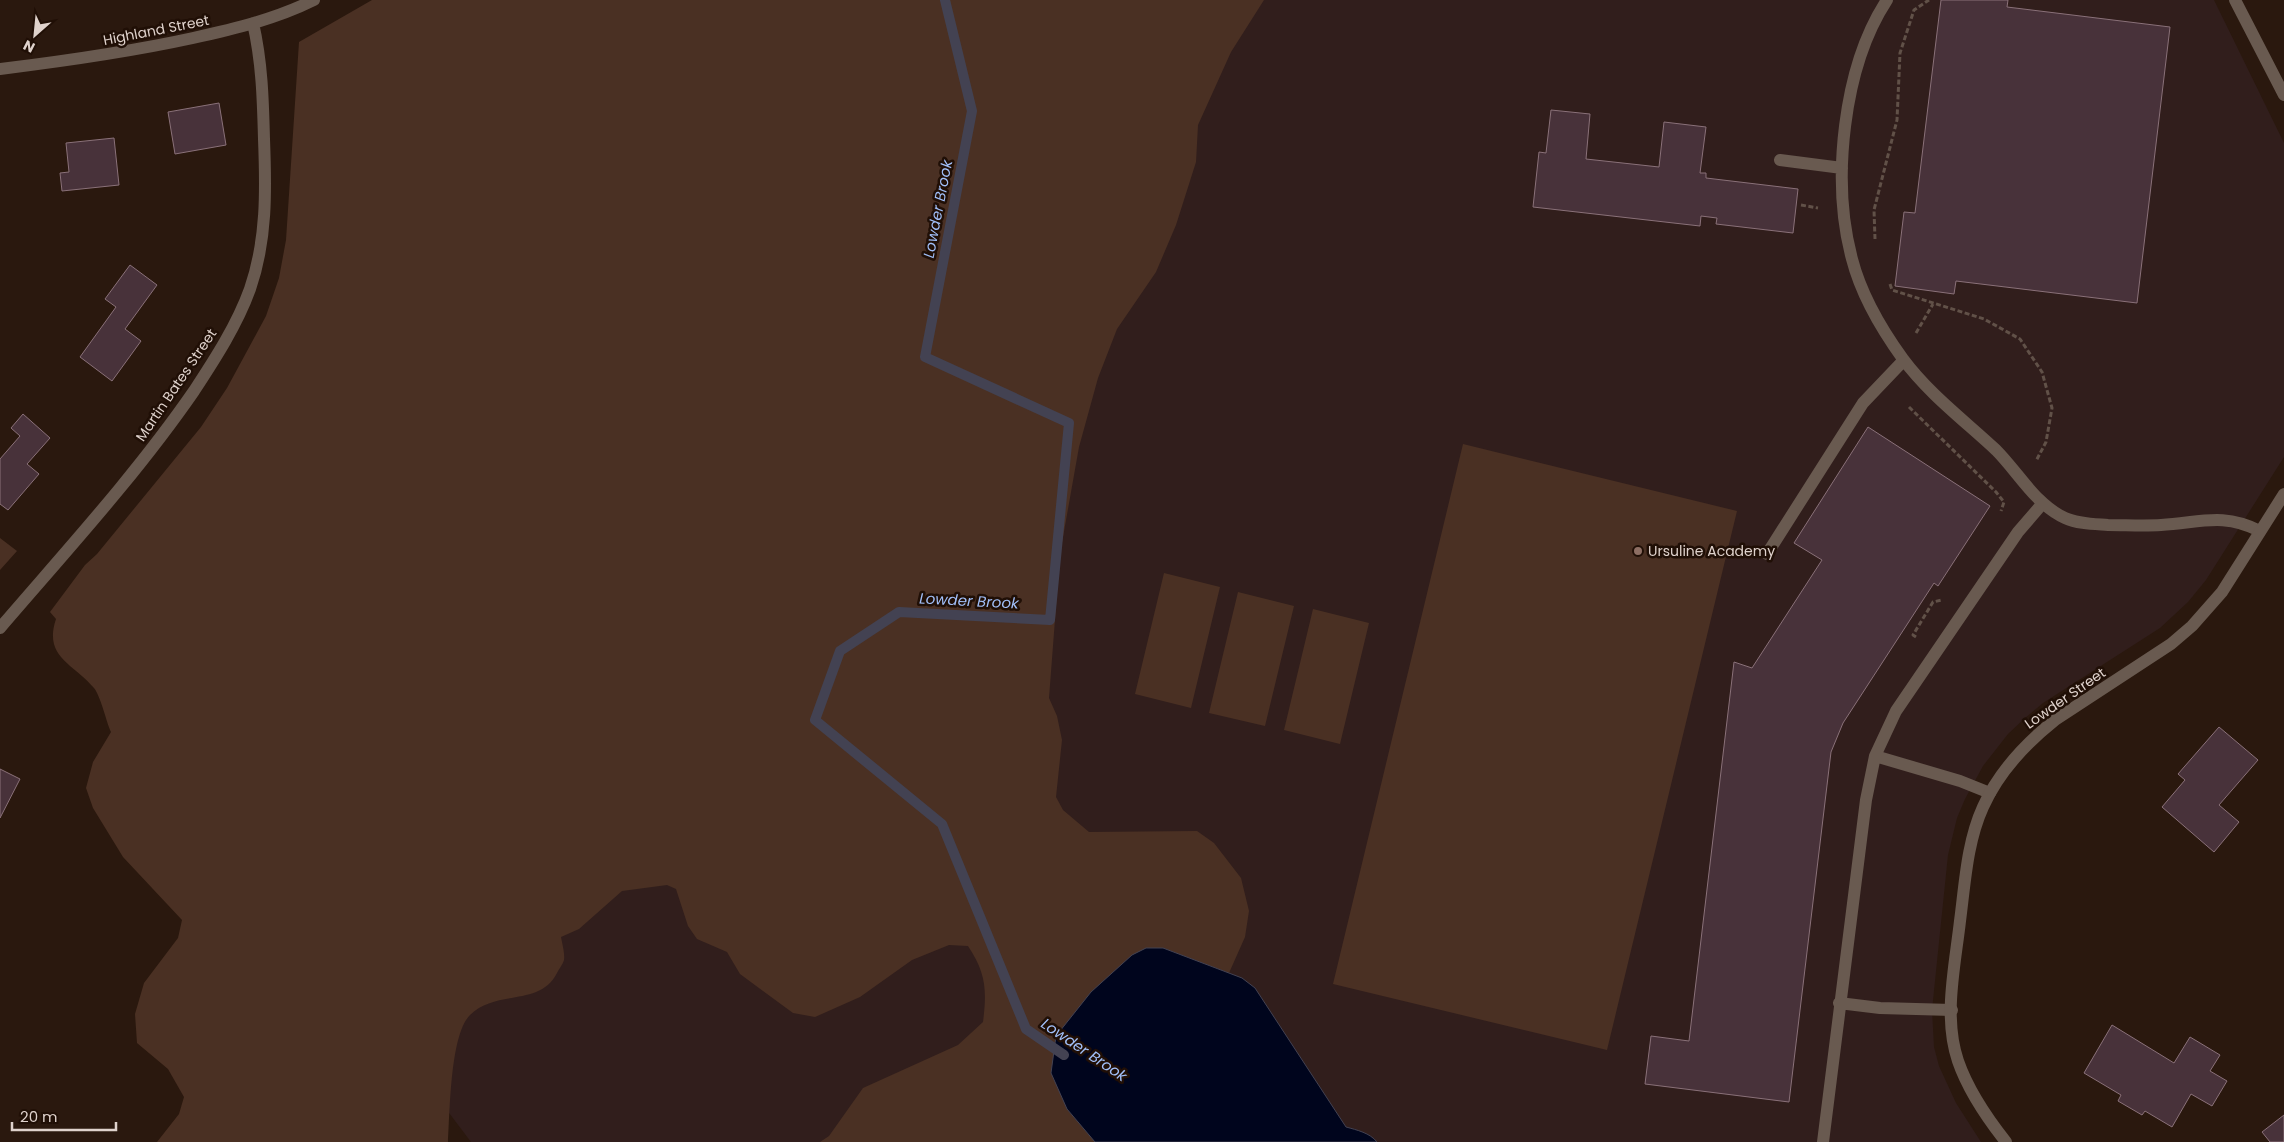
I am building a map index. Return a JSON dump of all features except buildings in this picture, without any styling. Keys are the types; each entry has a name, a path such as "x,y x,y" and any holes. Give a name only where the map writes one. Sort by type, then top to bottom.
{"street":[{"name":"Highland Street","path":"0,69 111,55 203,36 253,23 314,0"},
{"path":"1887,0 1872,24 1860,56 1845,125 1842,168 1844,210 1852,259 1868,300 1904,360 1916,374 1996,451 2043,504 2065,518 2091,524 2147,526 2222,519 2243,523 2260,531"},
{"path":"2235,0 2284,96"},
{"name":"Martin Bates Street","path":"0,628 162,436 208,370 250,290 263,241 266,194 263,89 259,51 253,23"},
{"path":"1780,160 1842,168"},
{"path":"1767,554 1863,403 1904,360"},
{"name":"Lowder Street","path":"2006,1142 1985,1113 1961,1068 1954,1044 1952,1010 1968,859 1976,824 1990,793 2012,761 2038,733 2171,644 2192,626 2222,592 2284,494"},
{"path":"1823,1142 1866,800 1875,756 1896,711 2018,532 2043,504"},
{"path":"1875,756 1960,781 1990,793"},
{"path":"1839,1003 1880,1008 1952,1010"}],"path":[{"path":"1875,246 1874,210 1897,120 1900,53 1914,10 1929,0"},
{"path":"1888,281 1892,290 1984,319 2020,339 2042,372 2052,408 2046,442 2034,465"},
{"path":"1914,337 1933,304"},
{"path":"1908,407 1996,492 2004,502 1999,517"},
{"path":"1937,651 1913,635 1933,602 1947,599"}],"shaded area":[{"path":"372,0 1264,0 1231,52 1198,125 1196,162 1176,225 1156,272 1117,329 1098,378 1079,447 1060,554 1049,698 1057,716 1062,740 1056,797 1063,810 1089,832 1197,831 1214,843 1241,878 1249,911 1245,937 1229,973 1163,948 1067,1109 1095,1142 820,1142 829,1136 863,1088 958,1045 983,1022 984,982 974,956 968,946 949,945 912,960 860,997 815,1017 793,1013 740,974 727,952 697,939 688,926 676,889 667,885 622,891 579,929 561,937 564,960 549,984 529,994 492,1002 470,1015 463,1025 455,1056 448,1142 157,1142 179,1114 184,1097 168,1069 137,1043 135,1014 144,983 178,938 182,920 123,857 93,808 86,788 93,762 111,732 94,688 57,651 53,632 56,619 50,612 85,565 97,554 201,427 227,388 266,316 279,278 286,240 299,42"},
{"name":"Ursuline Academy","path":"995,0 2214,0 2284,143 2284,457 2206,580 2188,602 2160,628 2043,703 2025,718 2008,734 1983,766 1965,799 1957,818 1948,855 1932,1010 1934,1047 1939,1066 1956,1103 1981,1142 471,1142 217,806"},
{"path":"1463,444 1737,511 1607,1050 1333,984"},
{"path":"0,538 17,551 0,570"},
{"path":"1164,573 1220,587 1191,708 1135,694"},
{"path":"1238,592 1294,606 1265,726 1209,713"},
{"path":"1313,609 1369,623 1340,744 1284,730"}],"water":[{"path":"1146,948 1163,948 1242,978 1255,988 1346,1127 1367,1134 1377,1142 1095,1142 1067,1109 1051,1073 1056,1036 1091,992 1132,955"}],"waterway":[{"name":"Lowder Brook","path":"945,0 972,111 925,357 1069,423 1050,620 899,612 840,651 815,720 942,824 1026,1029 1064,1055"}],"place":[{"name":"Ursuline Academy","path":"1638,551"}]}
